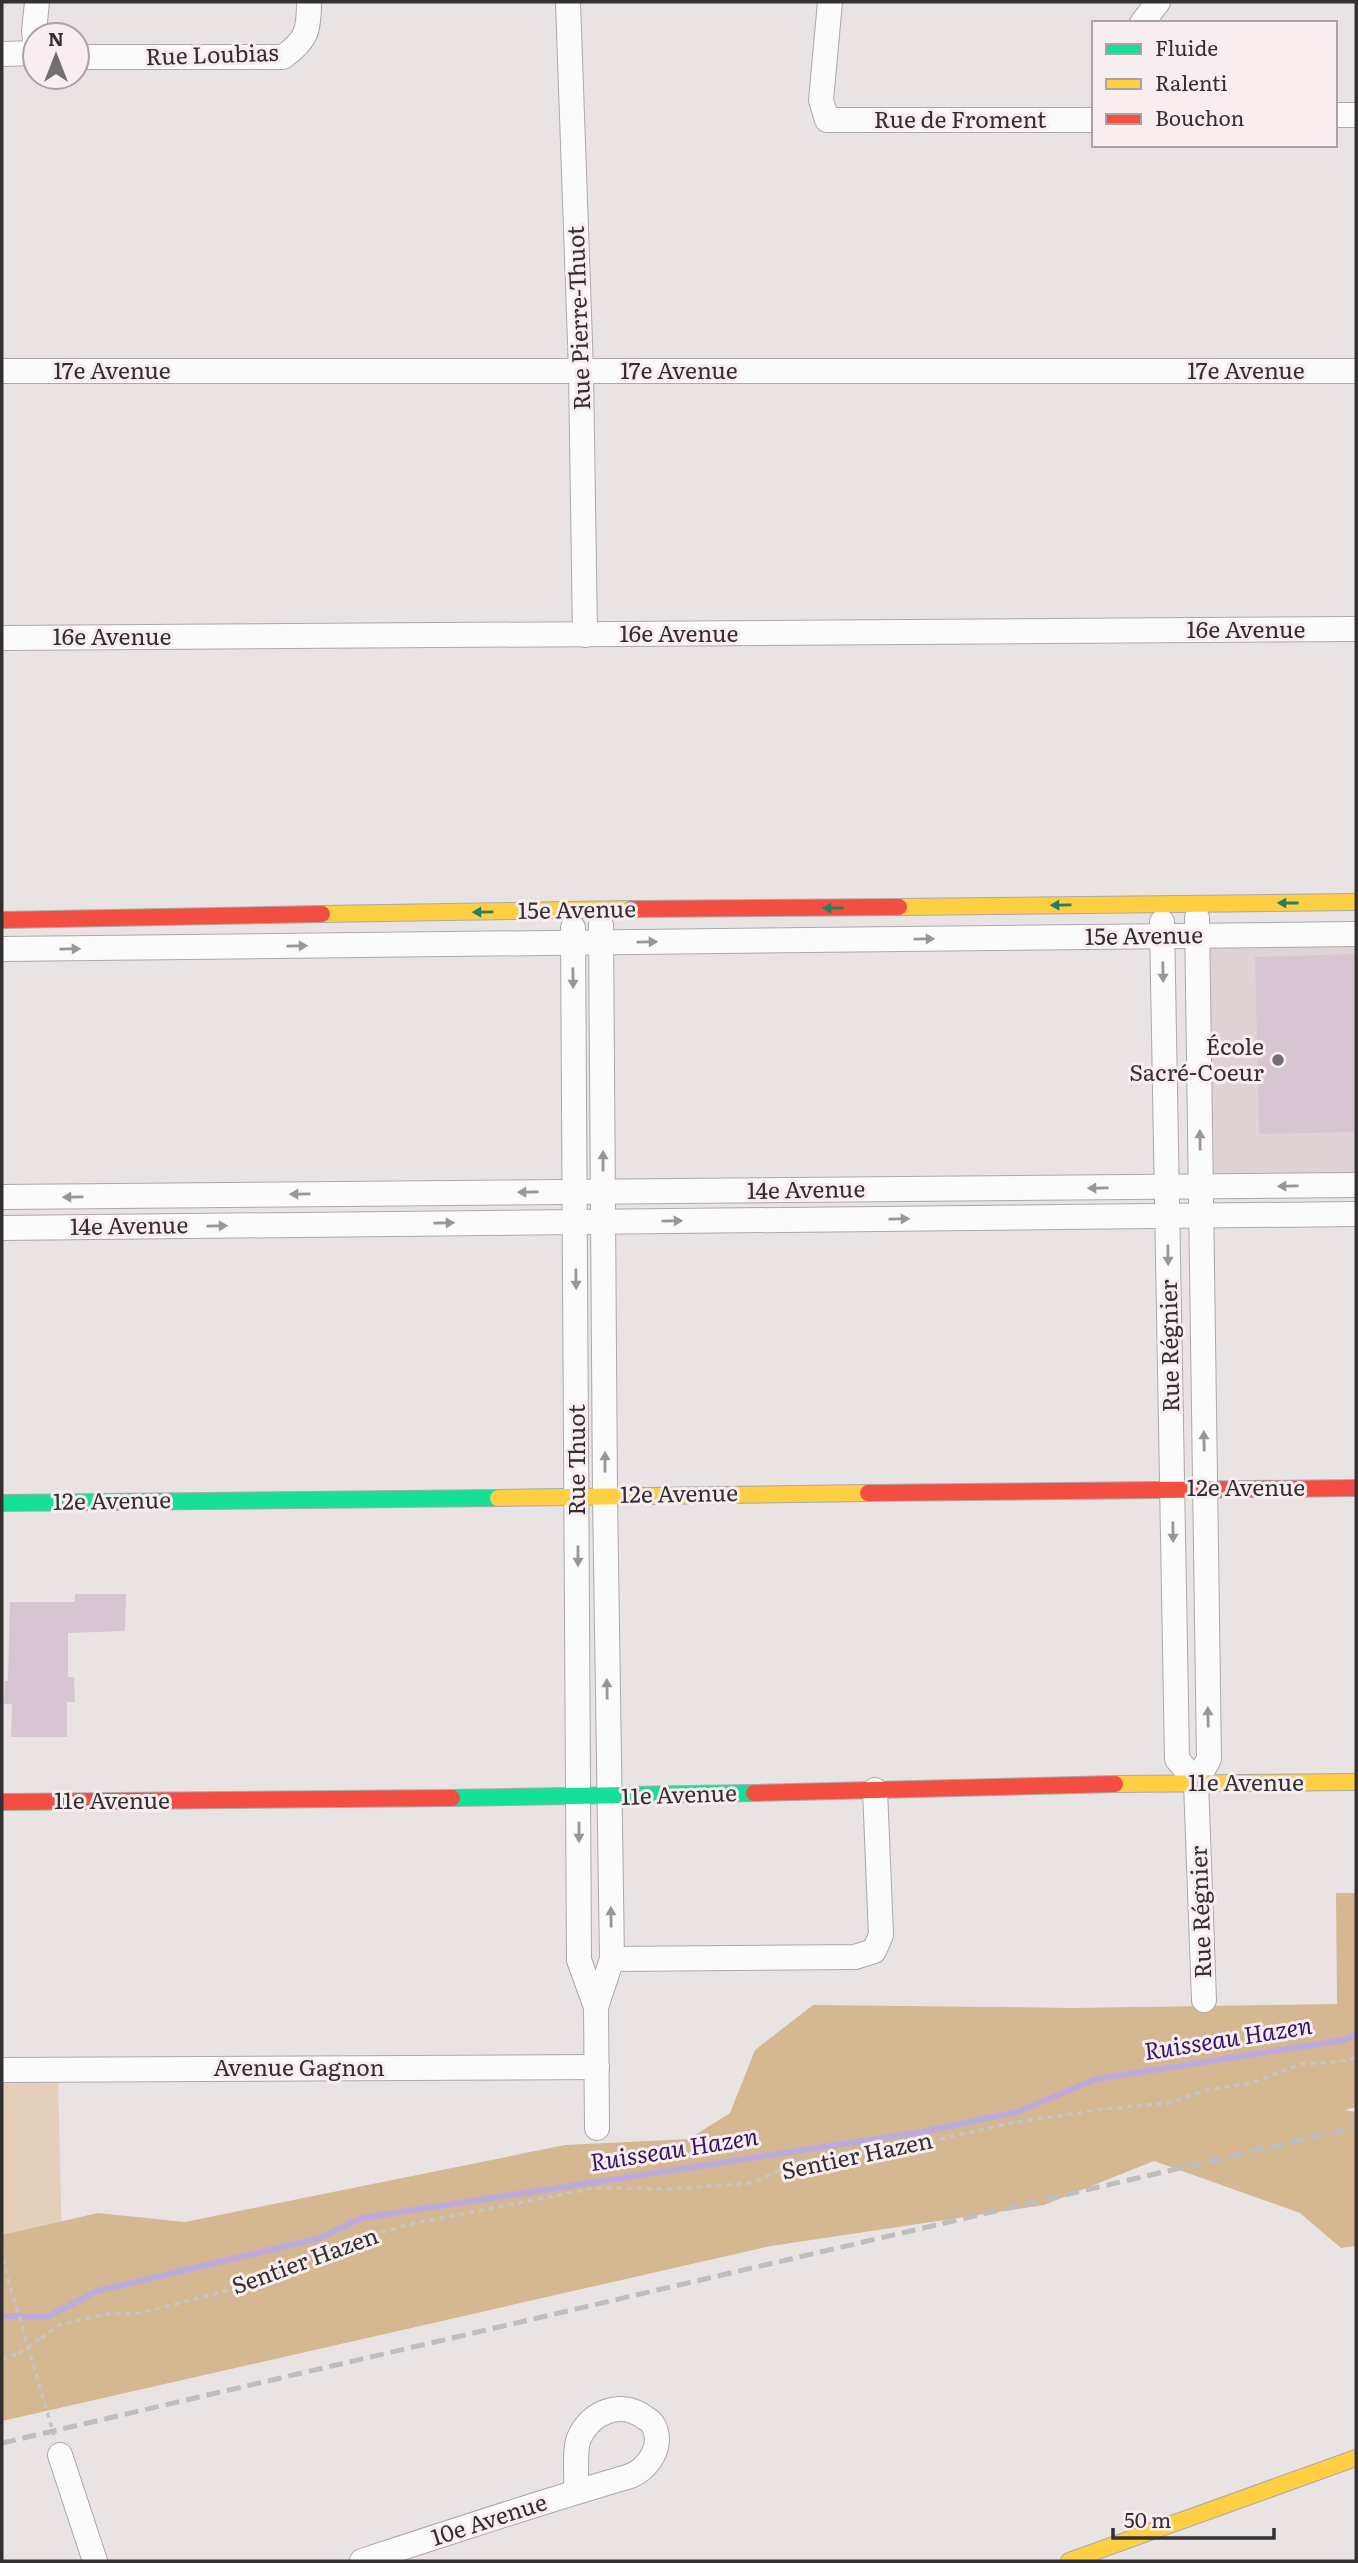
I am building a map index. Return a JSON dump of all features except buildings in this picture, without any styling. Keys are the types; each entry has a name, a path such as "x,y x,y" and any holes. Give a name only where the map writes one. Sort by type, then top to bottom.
{"street":[{"path":"35,21 37,2"},
{"name":"Rue Loubias","path":"91,57 283,57 294,49 307,31 309,2"},
{"name":"Rue Pierre-Thuot","path":"568,2 581,371 585,635"},
{"name":"Rue de Froment","path":"830,2 821,100 827,120 1092,120"},
{"path":"1144,21 1158,2"},
{"path":"2,54 21,53"},
{"path":"1337,115 1356,115"},
{"name":"17e Avenue","path":"2,371 1356,371"},
{"name":"16e Avenue","path":"2,638 1356,629"},
{"name":"15e Avenue","path":"2,920 572,910 1356,902"},
{"name":"Rue Régnier","path":"1161,904 1177,1759 1196,1782"},
{"name":"Rue Régnier","path":"1196,904 1209,1759 1196,1782 1204,2000"},
{"path":"890,939 891,907"},
{"name":"Rue Thuot","path":"572,910 579,1960 596,2007 597,2128"},
{"name":"Rue Thuot","path":"596,2007 612,1959 608,1797 601,910"},
{"path":"264,916 264,947"},
{"name":"15e Avenue","path":"2,949 1356,934"},
{"name":"14e Avenue","path":"2,1197 1356,1185"},
{"path":"255,1195 256,1225"},
{"name":"14e Avenue","path":"2,1228 1356,1214"},
{"name":"12e Avenue","path":"2,1503 1356,1488"},
{"name":"11e Avenue","path":"2,1802 608,1797 1196,1782 1356,1782"},
{"path":"612,1959 855,1957 874,1951 881,1936 875,1790"},
{"name":"Avenue Gagnon","path":"2,2070 597,2067"},
{"path":"60,2455 95,2561"},
{"path":"1069,2561 1356,2458"},
{"name":"10e Avenue","path":"362,2561 576,2491"}],"path":[{"name":"Sentier Hazen","path":"2,2359 19,2353 59,2325 106,2314 140,2313 269,2280 358,2239 415,2223 595,2188 671,2189 753,2183 790,2165 905,2147 1012,2123 1103,2109 1169,2103 1207,2090 1252,2083 1301,2064 1356,2058"},
{"path":"2,2249 6,2272 60,2455"}],"shaded area":[{"name":"École Sacré-Coeur","path":"1197,935 1356,936 1356,1183 1201,1187"},
{"path":"1336,1893 1356,1893 1356,2107 1345,2110 1356,2112 1356,2246 1341,2248 1300,2213 1154,2161 1044,2205 771,2246 2,2421 2,2235 98,2213 185,2222 565,2145 689,2139 730,2113 755,2050 813,2005 1074,2008 1337,2004"},
{"path":"2,2071 58,2073 62,2249 2,2263"}],"waterway":[{"name":"Ruisseau Hazen","path":"2,2316 47,2317 97,2291 317,2239 362,2218 922,2132 1017,2112 1096,2079 1345,2040 1356,2034"}],"railway":[{"path":"2,2443 1356,2127"}],"traffic: fast":[{"path":"2,1503 498,1498"},
{"path":"452,1798 754,1793"}],"traffic: slow":[{"path":"899,907 1356,902"},
{"path":"322,914 631,909"},
{"path":"498,1498 868,1493"},
{"path":"1115,1784 1356,1782"},
{"path":"1069,2561 1356,2458"}],"traffic: jam":[{"path":"631,909 899,907"},
{"path":"2,920 322,914"},
{"path":"868,1493 1356,1488"},
{"path":"754,1793 1115,1784"},
{"path":"2,1802 452,1798"}],"place":[{"name":"École Sacré-Coeur","path":"1278,1060"}]}
